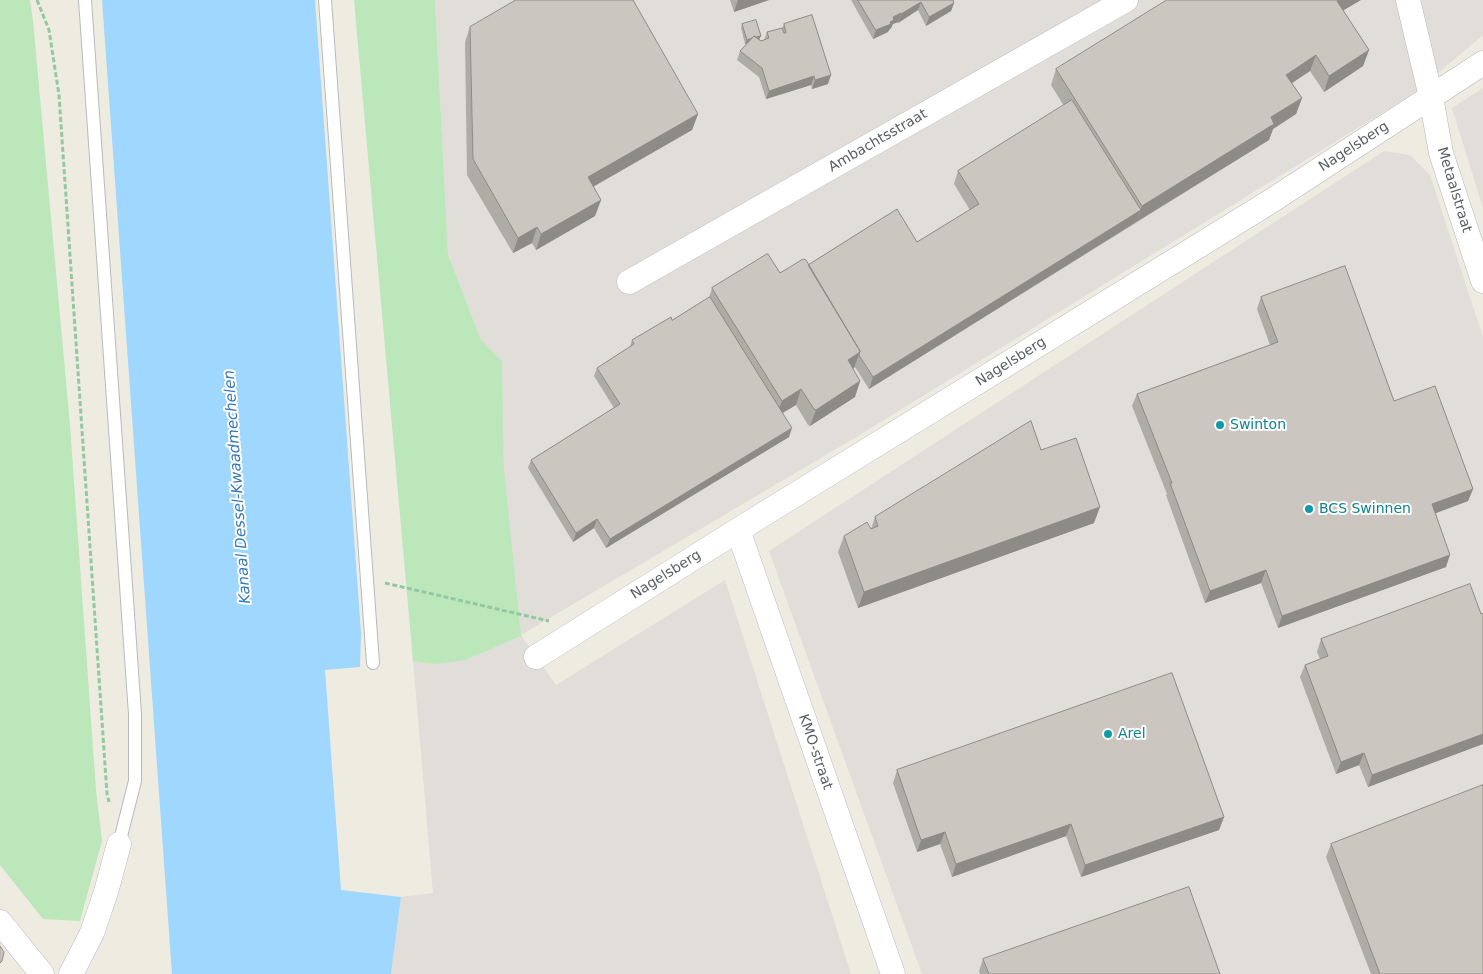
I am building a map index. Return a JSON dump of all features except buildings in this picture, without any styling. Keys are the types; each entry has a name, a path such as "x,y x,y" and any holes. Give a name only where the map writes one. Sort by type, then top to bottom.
{"street":[{"name":"Ambachtsstraat","path":"629,282 1126,0"},
{"name":"Metaalstraat","path":"1408,0 1431,97 1441,153 1483,281"},
{"name":"Nagelsberg","path":"536,657 1268,203 1483,63"},
{"name":"KMO-straat","path":"738,530 893,974"},
{"path":"71,974 92,933 119,844"},
{"path":"0,922 42,974"}],"lane":[{"path":"85,0 135,714 135,781 119,844"},
{"path":"325,0 373,663"}],"path":[{"path":"38,0 49,30 59,95 107,794 119,844"},
{"path":"367,579 582,629"}],"shaded area":[{"path":"435,0 1483,0 1483,35 1416,92 858,436 521,635 556,685 725,580 851,974 391,974 401,897 433,893 413,661 435,664 504,469 502,361 481,340 448,254"},
{"path":"1483,88 1483,208 1452,108"},
{"path":"1384,151 1410,155 1430,175 1483,337 1483,974 922,974 769,551"}],"green space":[{"path":"0,0 30,0 70,425 96,790 102,841 80,921 43,919 0,865"},
{"path":"354,0 435,0 448,254 481,340 502,361 504,469 521,636 465,660 435,664 413,661"}],"water":[{"name":"Kanaal Dessel-Kwaadmechelen","path":"102,0 315,0 361,633 360,667 325,670 341,890 401,897 391,974 172,974"}],"place":[{"name":"Swinton","path":"1220,425"},
{"name":"BCS Swinnen","path":"1309,509"},
{"name":"Arel","path":"1108,734"}]}
